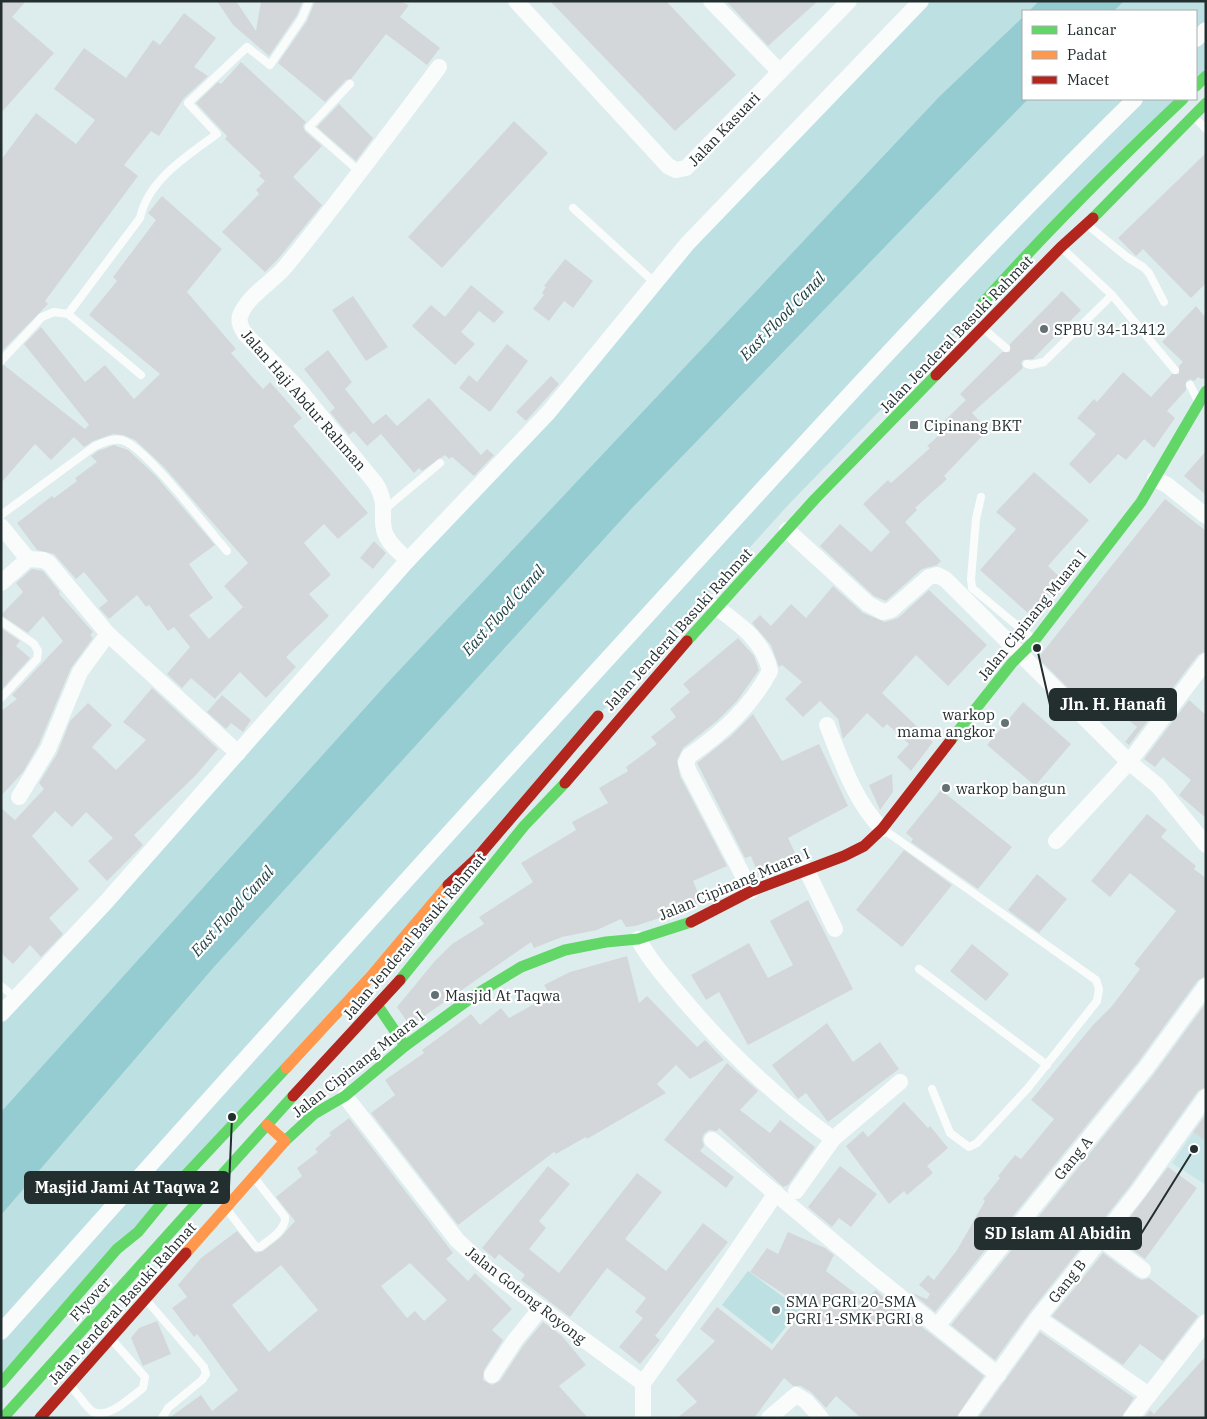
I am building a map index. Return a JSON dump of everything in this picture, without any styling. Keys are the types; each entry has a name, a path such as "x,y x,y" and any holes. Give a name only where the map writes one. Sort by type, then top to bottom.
{"main road":[{"path":"1197,85 1206,76"},
{"name":"Jalan Jenderal Basuki Rahmat","path":"972,315 1019,262 1108,170 1182,100"},
{"name":"Jalan Jenderal Basuki Rahmat","path":"200,1199 378,1006 524,826 558,791 716,606 982,328 1206,103"},
{"name":"Jalan Cipinang Muara I","path":"285,1141 314,1114 345,1096 405,1046 475,994 521,967 565,950 606,942 638,939 693,921 751,890 844,856 864,846 882,828 1020,654 1034,640 1141,502 1203,400"},
{"name":"Jalan Jenderal Basuki Rahmat","path":"180,1181 244,1115 371,976 456,875 476,859 528,800 542,779 605,709"},
{"path":"378,1006 405,1046"},
{"name":"Jalan Jenderal Basuki Rahmat","path":"1,1377 196,1155 244,1115"},
{"path":"267,1125 285,1141"},
{"name":"Jalan Jenderal Basuki Rahmat","path":"40,1418 285,1141"},
{"name":"Flyover","path":"1,1383 117,1249 138,1232 180,1181"},
{"name":"Flyover","path":"2,1418 200,1199"}],"street":[{"name":"Jalan Kasuari","path":"516,1 668,166 676,170 686,168 849,1"},
{"path":"711,1 779,71"},
{"path":"1,1014 106,902 408,560 548,413 687,244 921,1"},
{"path":"361,172 439,66"},
{"path":"1,1332 332,961 718,537 1025,207 1134,100"},
{"name":"Jalan Haji Abdur Rahman","path":"361,172 284,269 255,296 240,316 240,326 245,334 297,387 376,484 382,494 385,509 384,532 394,547 408,560"},
{"path":"1155,479 1166,484 1206,516"},
{"path":"1,526 28,559"},
{"path":"787,530 868,604 883,612 891,610 929,577 937,575 945,579 1129,762 1158,786 1206,846"},
{"path":"1,583 28,559 43,560 48,563 108,634 238,753"},
{"path":"716,606 753,638 763,650 770,671 762,686 734,721 689,756 686,763 751,890"},
{"path":"19,796 48,749 80,672 108,634"},
{"path":"1056,841 1129,762 1206,661"},
{"path":"827,725 853,789 871,818 882,828"},
{"path":"806,869 835,929"},
{"path":"638,939 650,961 755,1075 833,1139"},
{"name":"Gang A","path":"937,1326 1146,1068 1206,986"},
{"path":"796,1192 833,1139 900,1082"},
{"name":"Jalan Gotong Royong","path":"345,1096 457,1240 489,1270 643,1383"},
{"name":"Gang B","path":"972,1415 1038,1318 1138,1192 1206,1097"},
{"path":"712,1140 998,1375"},
{"path":"643,1418 643,1383 776,1193"},
{"path":"1101,1239 1143,1270"},
{"path":"492,1375 515,1340 541,1308"},
{"path":"1038,1318 1149,1395"},
{"path":"1131,1418 1206,1322"},
{"path":"769,1418 796,1395 806,1400 822,1418"}],"lane":[{"path":"68,314 140,218 143,204 161,180 217,134 188,103 247,47 270,65 302,18 309,1"},
{"path":"350,84 309,127 361,172"},
{"path":"1193,116 1206,129"},
{"path":"573,208 656,283"},
{"path":"1087,224 1127,258 1143,267 1149,273 1164,302"},
{"path":"1061,247 1112,295 1175,370"},
{"path":"1028,364 1044,362 1112,295"},
{"path":"1,361 42,317 54,312 68,314 141,375"},
{"path":"982,328 1006,348"},
{"path":"1190,386 1203,400"},
{"path":"1,515 95,446 108,440 122,440 136,448 155,466 227,552"},
{"path":"385,509 440,463"},
{"path":"981,497 976,519 971,579 972,588 1034,640"},
{"path":"1,621 34,644 38,651 37,659 1,698"},
{"path":"882,828 1096,980 1099,989 1097,1000 1048,1065 977,1143 969,1147 950,1133 932,1089"},
{"path":"919,969 1048,1065"},
{"path":"1,986 16,998"},
{"path":"225,1207 256,1247 260,1247 282,1228 286,1223 285,1217 253,1177"},
{"path":"145,1299 204,1367 206,1374 202,1380 168,1408 162,1418"},
{"path":"69,1385 94,1412 102,1415 109,1414 143,1388 145,1377 111,1338"}],"shaded area":[{"path":"922,1 1206,1 1206,76 1197,85 1197,10 1022,10 1022,100 1182,100 790,503 1,1377 1,1015 90,919 687,244"},
{"path":"1206,1114 1206,1185 1172,1163"},
{"path":"748,1271 786,1299 794,1290 807,1301 772,1344 722,1305"}],"water":[{"path":"1039,1 1124,1 1115,10 1030,10"},
{"name":"East Flood Canal","path":"1022,18 1022,100 1027,100 632,508 213,968 1,1215 1,1112 392,678 939,97"}],"building":[{"path":"1,1 26,1 12,17 54,53 1,113"},
{"path":"217,1 236,1 256,31 261,1 303,1 297,15 269,56 233,25"},
{"path":"315,1 399,1 409,5 400,17 440,48 427,65 386,34 351,79 346,80 325,102 278,63 307,21"},
{"path":"550,1 666,1 736,75 675,131"},
{"path":"726,1 818,1 768,46"},
{"path":"184,13 216,38 194,67 208,76 184,98 159,136 151,131 124,165 138,176 45,301 48,304 1,352 1,160 36,113 76,144 95,120 54,89 84,48 126,78 153,40 160,45"},
{"path":"241,62 306,122 303,126 305,131 322,146 293,177 322,205 265,272 222,232 259,194 256,190 265,181 259,176 261,173 225,139 227,136 196,103 218,82 221,84"},
{"path":"339,104 373,138 356,161 317,127"},
{"path":"514,121 548,153 442,268 408,237"},
{"path":"1206,153 1206,283 1191,298 1143,249 1136,256 1118,238"},
{"path":"162,196 222,249 187,292 236,349 231,353 263,389 270,382 302,418 293,426 368,513 338,539 324,524 304,543 331,575 309,594 329,616 286,657 296,667 266,698 240,672 215,699 191,678 182,688 167,674 190,647 174,627 168,631 149,605 146,607 137,595 109,619 99,608 108,601 84,572 76,579 54,554 37,550 17,523 52,496 54,498 77,481 75,478 97,462 91,456 98,451 114,445 128,450 155,475 215,545 189,564 213,598 189,615 209,639 243,607 224,586 248,563 164,467 135,440 123,435 113,434 93,441 84,447 74,437 51,460 35,444 1,483 1,366 4,365 85,429 89,425 24,344 41,327 85,382 105,365 134,399 160,374 89,315 117,281 113,277 156,220 148,213"},
{"path":"565,259 593,281 573,308 564,301 549,321 533,309 544,295 542,293 546,287 544,286"},
{"path":"471,285 504,312 494,323 479,311 461,332 475,344 455,365 412,326 431,305 445,317"},
{"path":"1062,291 1081,310 1033,359 1023,360 1021,363 1023,368 972,413 988,430 944,476 947,479 915,508 917,510 905,522 941,561 937,565 922,569 886,601 874,596 820,546 840,524 871,552 890,532 863,504 888,480 891,483 930,448 927,446 947,428 942,423 966,400 960,394 1002,352 1010,352 1010,344"},
{"path":"353,296 388,347 366,361 332,310"},
{"path":"1196,306 1206,318 1206,378 1201,379 1198,377 1194,381 1190,379 1186,382 1186,390 1167,411 1175,418 1154,448 1144,439 1126,460 1118,454 1090,484 1069,464 1096,434 1077,418 1094,399 1097,402 1123,372 1151,397 1172,374 1179,374 1179,366 1183,362 1162,342"},
{"path":"507,344 528,361 490,412 459,388 469,375 477,382"},
{"path":"328,350 352,382 345,389 373,424 386,414 397,426 429,398 481,455 487,449 494,455 474,476 452,457 449,459 445,455 422,471 419,468 414,473 381,434 367,446 354,431 349,435 330,412 335,408 304,369"},
{"path":"551,376 559,384 526,421 516,412"},
{"path":"1206,451 1206,495 1184,476"},
{"path":"1034,472 1089,520 1048,566 1062,579 1030,615 980,570 1016,529 996,512"},
{"path":"1165,499 1206,531 1206,651 1198,655 1129,745 1125,742 1137,727 1089,688 1080,700 1038,658"},
{"path":"374,541 386,553 373,569 360,558"},
{"path":"32,569 43,571 60,592 59,594 93,632 90,635 93,638 71,668 39,744 23,772 1,796 1,711 17,699 12,695 63,641 43,616 28,633 1,615 23,592 16,583"},
{"path":"833,586 863,613 885,622 898,618 929,590 987,645 948,686 916,655 882,693 933,742 911,771 897,757 909,744 887,724 883,728 867,713 843,739 838,719 820,701 803,717 785,699 802,682 782,665 779,667 771,645 752,623 760,615 771,626 791,604 806,618"},
{"path":"1,628 20,641 16,646 30,658 3,688"},
{"path":"738,638 754,656 759,670 737,701 717,721 683,748 677,760 680,776 727,866 693,881 702,902 688,909 635,926 626,927 621,919 597,930 562,937 534,948 531,942 410,1026 397,1007 434,962 452,944 484,924 479,917 533,882 521,863 576,830 572,822 608,803 599,788 628,771 626,767 657,744 651,737 676,717 670,709 690,692 683,684"},
{"path":"152,688 218,749 195,776 134,835 143,845 107,881 88,861 113,838 86,812 72,827 55,811 32,836 79,889 49,918 63,934 41,957 30,945 13,964 1,953 1,808 15,820 44,789 39,783 57,754 70,721 88,703 112,725 92,747 116,770 146,740 123,722"},
{"path":"222,695 251,720 243,732 231,723 226,729 207,712"},
{"path":"1189,700 1206,715 1206,818 1179,795 1191,780 1163,757 1155,767 1144,759"},
{"path":"1023,702 1071,744 1035,786 987,745"},
{"path":"753,714 782,761 819,744 848,806 788,838 798,859 758,874 751,856 745,858 697,763 731,736"},
{"path":"892,774 893,792 880,810 869,785"},
{"path":"941,790 1012,847 978,889 911,842 913,839 906,833"},
{"path":"1147,814 1167,830 1161,837 1196,866 1194,869 1206,878 1206,976 1198,980 1138,1062 935,1312 912,1293 927,1299 930,1294 919,1285 928,1275 934,1280 957,1250 985,1201 983,1199 1000,1178 998,1176 1015,1155 1021,1159 1054,1119 1031,1100 1093,1025 1112,1006 1140,969 1134,964 1176,911 1130,873 1110,897 1091,881"},
{"path":"904,850 952,885 902,947 856,910"},
{"path":"1037,874 1067,899 1039,933 1008,910"},
{"path":"808,900 853,989 748,1045 719,992 706,1000 691,975 749,943 768,978 793,965 770,921"},
{"path":"972,944 1009,974 986,1001 950,971"},
{"path":"627,956 639,1003 647,996 697,1047 705,1040 724,1060 690,1079 676,1065 657,1084 666,1093 587,1139 586,1137 556,1154 554,1152 458,1225 371,1113 395,1095 385,1080 424,1053 422,1050 471,1014 480,1025 501,1008 509,1018 550,995 544,985 570,972"},
{"path":"1206,1003 1206,1087 1198,1091 1130,1186 1030,1312 995,1360 951,1325 1154,1074"},
{"path":"827,1023 853,1062 880,1042 899,1069 828,1122 806,1093 798,1099 772,1065"},
{"path":"727,1063 758,1091 740,1110 770,1133 780,1120 815,1147 788,1185 783,1187 719,1128 717,1131 709,1130 704,1134 702,1139 704,1146 700,1151 734,1177 726,1188 664,1140"},
{"path":"904,1102 928,1128 930,1126 948,1148 927,1166 933,1173 907,1195 904,1191 889,1204 846,1146 863,1131 868,1137"},
{"path":"1206,1115 1206,1141 1193,1132"},
{"path":"349,1118 453,1253 446,1259 468,1281 475,1273 512,1309 492,1330 503,1340 484,1370 483,1380 492,1385 500,1381 523,1346 543,1322 562,1336 586,1365 559,1386 588,1418 169,1418 201,1395 212,1411 238,1390 197,1334 194,1337 172,1308 187,1297 178,1285 201,1258 237,1231 256,1253 263,1251 280,1238 295,1221 276,1197 302,1176 297,1168 318,1152 315,1149 331,1135 329,1133","holes":["410,1263 447,1300 424,1321 415,1311 407,1318 381,1286","281,1265 318,1310 269,1352 232,1305"]},
{"path":"548,1166 570,1184 539,1221 546,1228 529,1249 559,1273 637,1173 662,1192 625,1239 666,1271 703,1223 728,1242 655,1336 660,1340 640,1364 619,1347 643,1318 635,1312 646,1298 607,1268 570,1317 521,1280 525,1275 499,1254 495,1259 482,1248"},
{"path":"840,1166 877,1194 851,1227 839,1218 832,1227 808,1207"},
{"path":"1168,1167 1197,1188 1145,1259 1115,1237"},
{"path":"788,1232 825,1248 834,1255 826,1271 864,1300 876,1290 897,1310 898,1308 984,1376 956,1418 861,1418 836,1396 826,1408 811,1392 801,1386 793,1386 784,1378 754,1418 677,1418 697,1402 676,1380 715,1341 700,1329 717,1307 772,1350 805,1308 750,1272 767,1248 778,1254"},
{"path":"1103,1253 1137,1278 1142,1280 1149,1278 1198,1316 1163,1361 1140,1344 1123,1365 1052,1316"},
{"path":"157,1321 171,1354 143,1366 131,1338 139,1328"},
{"path":"1040,1332 1134,1398 1121,1418 978,1418"},
{"path":"1206,1356 1206,1418 1144,1418 1150,1410 1154,1414"}],"traffic: fast":[{"path":"1197,85 1206,76"},
{"path":"981,305 1080,200 1182,100"},
{"path":"1093,218 1206,103"},
{"path":"687,641 815,499 936,375"},
{"path":"951,740 1012,663 1035,640 1141,502 1206,391"},
{"path":"400,980 524,826 565,783"},
{"path":"285,1141 314,1114 345,1096 405,1046 475,995 521,967 565,950 606,942 638,939 691,922"},
{"path":"378,1006 405,1046"},
{"path":"1,1383 117,1249 138,1232 180,1181 286,1068"},
{"path":"3,1418 293,1096"}],"traffic: slow":[{"path":"286,1068 371,976 448,885"},
{"path":"186,1253 285,1141 267,1125"}],"traffic: jam":[{"path":"936,375 1061,247 1093,218"},
{"path":"565,783 687,641"},
{"path":"448,885 476,859 598,716"},
{"path":"691,922 751,891 844,856 864,846 882,829 951,740"},
{"path":"293,1096 400,980"},
{"path":"40,1418 186,1253"}],"place":[{"name":"SPBU 34-13412","path":"1044,329"},
{"name":"Cipinang BKT","path":"914,425"},
{"name":"Jln. H. Hanafi","path":"1037,648"},
{"name":"warkop mama angkor","path":"1005,723"},
{"name":"warkop bangun","path":"946,788"},
{"name":"Masjid At Taqwa","path":"435,995"},
{"name":"Masjid Jami At Taqwa 2","path":"232,1117"},
{"name":"SD Islam Al Abidin","path":"1194,1149"},
{"name":"SMA PGRI 20-SMA PGRI 1-SMK PGRI 8","path":"776,1310"}]}
